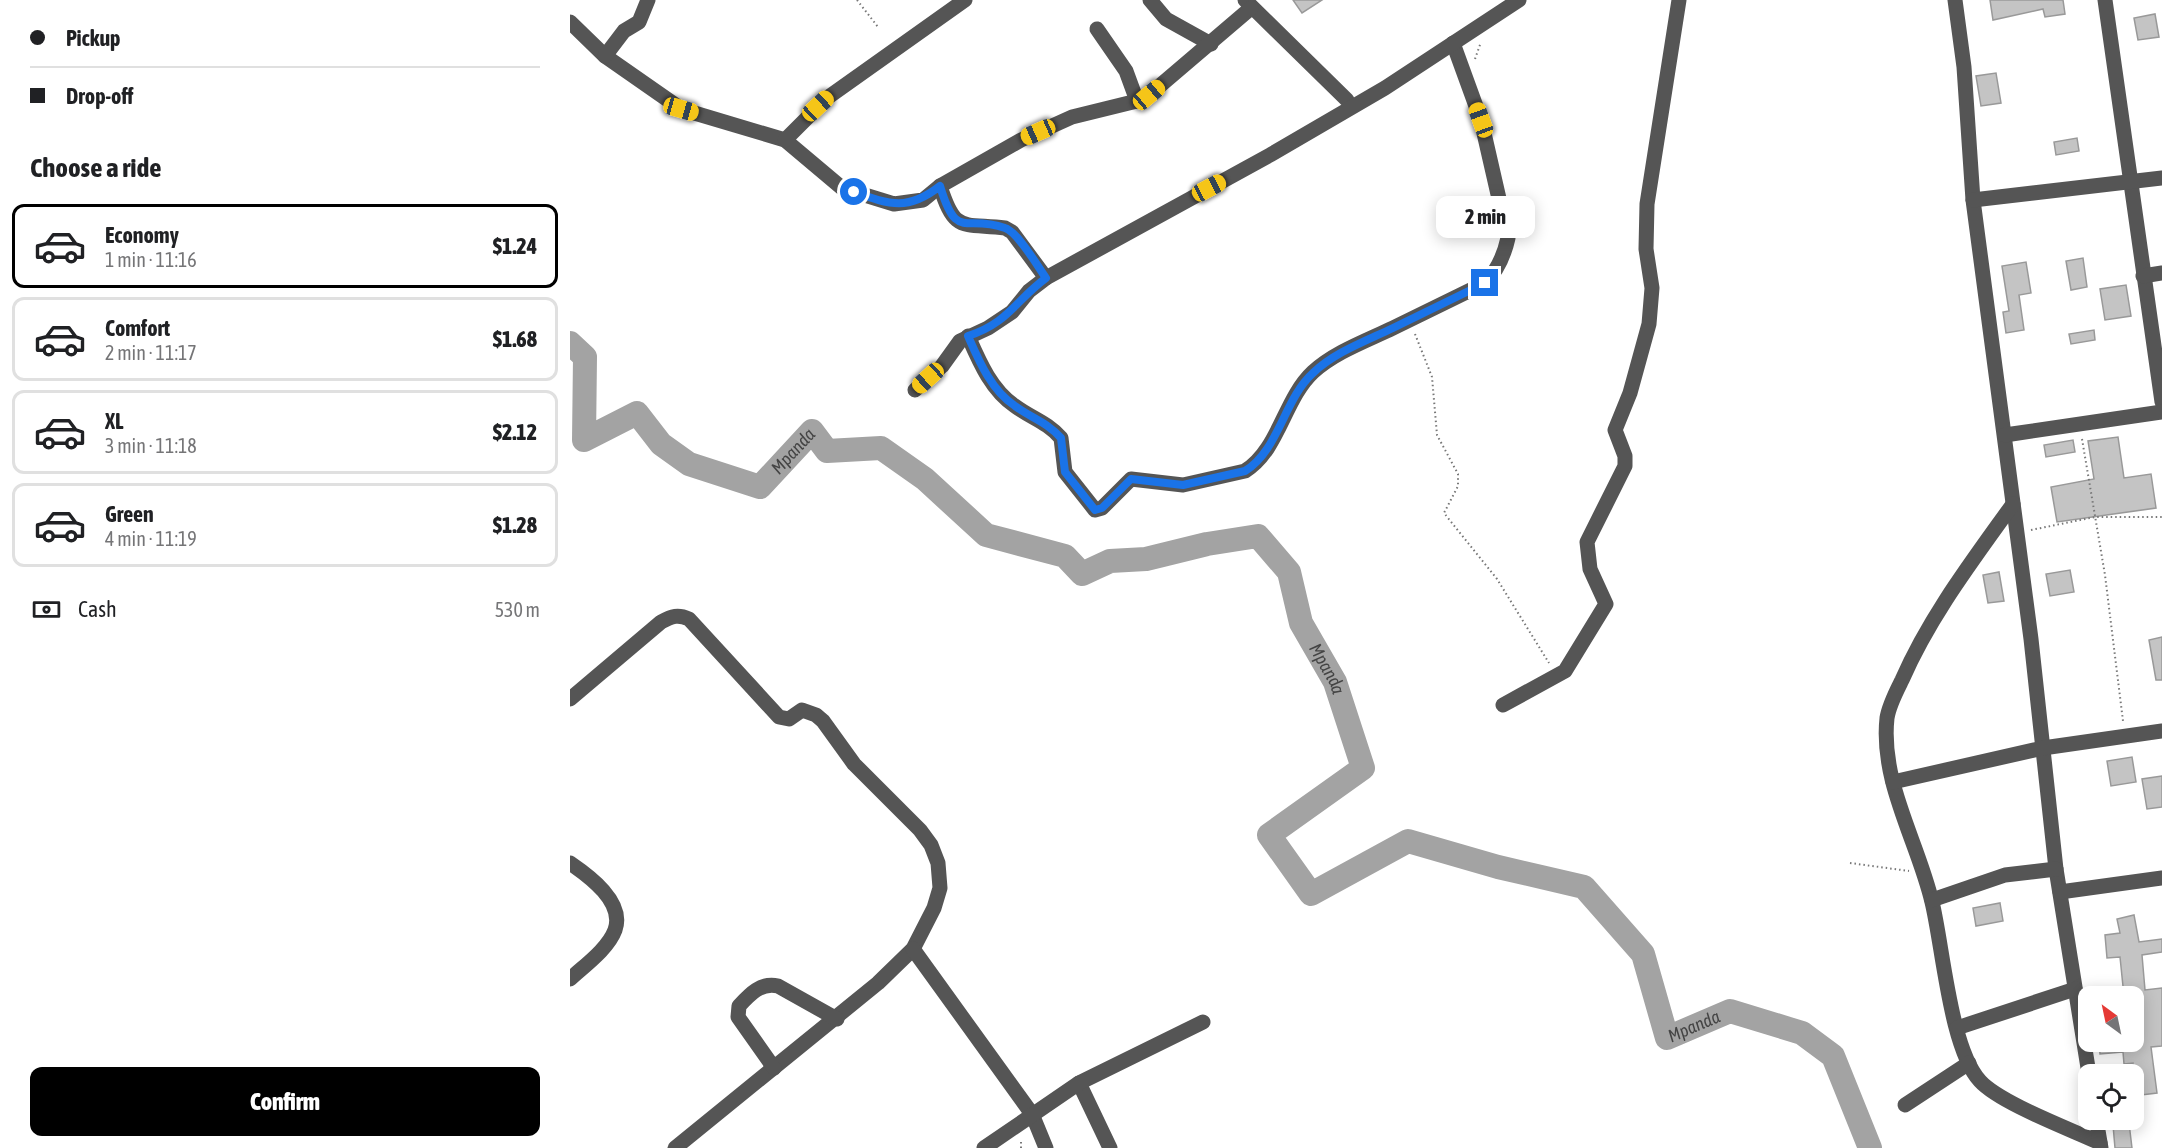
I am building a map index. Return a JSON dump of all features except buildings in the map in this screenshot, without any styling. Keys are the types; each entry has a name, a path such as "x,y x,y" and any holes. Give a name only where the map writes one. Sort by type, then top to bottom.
{"street":[{"path":"605,56 624,31 639,22 648,0"},
{"path":"785,140 827,98 965,0"},
{"path":"1150,0 1166,19 1211,44"},
{"path":"915,390 942,366 960,340 988,328 1012,312 1029,291 1046,278 1270,155 1385,88 1518,0"},
{"path":"1503,705 1558,677 1575,659 1606,604 1590,569 1587,542 1625,466 1615,430 1630,393 1649,324 1652,288 1646,249 1647,204 1679,0"},
{"path":"1954,0 1964,67 1973,200 2005,435 2056,869 2087,1064"},
{"path":"2105,0 2129,184 2162,402"},
{"path":"570,22 605,56 681,109 785,140 842,188 894,204 914,203 1021,140 1072,117 1149,95 1211,44 1248,4 1347,100"},
{"path":"1097,29 1126,71 1137,100"},
{"path":"968,336 986,374 1014,406 1041,420 1061,438 1065,472 1095,510 1102,508 1131,479 1183,485 1245,471 1253,466 1296,393 1312,373 1340,352 1485,283 1495,274 1508,238 1481,120 1453,43"},
{"path":"1973,200 2129,184 2162,178"},
{"path":"940,186 952,218 959,223 1005,228 1012,232 1046,278"},
{"path":"2143,276 2162,273"},
{"path":"2005,435 2162,412"},
{"path":"2013,504 1946,598 1914,652 1892,700 1887,717 1887,748 1893,782 1932,900 1957,1028 1969,1063 1978,1079 1998,1095 2100,1146"},
{"path":"570,699 661,622 680,615 689,619 779,717 789,719 798,712 806,710 823,721 854,764 920,830 931,845 938,863 940,888 934,908 914,950 837,1019 675,1148"},
{"path":"1893,782 2043,748 2162,731"},
{"path":"570,863 602,890 616,918 615,930 605,945 570,979"},
{"path":"1932,900 2005,875 2056,869"},
{"path":"2060,892 2162,879"},
{"path":"914,950 1032,1114 1046,1148"},
{"path":"774,1068 738,1017 738,1006 757,989 769,984 778,986 837,1019"},
{"path":"1957,1028 2075,989"},
{"path":"984,1148 1079,1083 1203,1022"},
{"path":"1905,1105 1969,1063"},
{"path":"1079,1083 1110,1148"},
{"path":"2098,1130 2100,1146"}],"path":[{"path":"857,0 878,27"},
{"path":"1467,82 1489,20"},
{"path":"1409,320 1432,377 1437,435 1458,474 1458,486 1445,509 1446,516 1497,579 1558,677"},
{"path":"2080,424 2125,736"},
{"path":"2016,532 2095,517 2162,517"},
{"path":"1850,863 1909,871 1921,869"}],"waterway":[{"name":"Mpanda","path":"570,343 585,357 584,440 637,413 661,444 689,464 760,487 812,431 827,451 881,448 925,479 986,535 1065,556 1082,574 1110,561 1146,559 1207,544 1258,536 1289,572 1301,623 1335,682 1363,768 1269,835 1311,894 1408,841 1498,867 1584,887 1643,954 1667,1038 1730,1011 1802,1033 1833,1056 1870,1148"}],"route":[{"path":"854,192 894,204 914,203 922,200 940,186 948,211 959,223 1005,228 1012,232 1020,242 1046,278 1029,291 1012,312 988,328 968,336 986,374 1014,406 1041,420 1061,438 1065,472 1085,494 1095,510 1102,508 1131,479 1183,485 1245,471 1253,466 1296,393 1312,373 1340,352 1485,283"}]}
